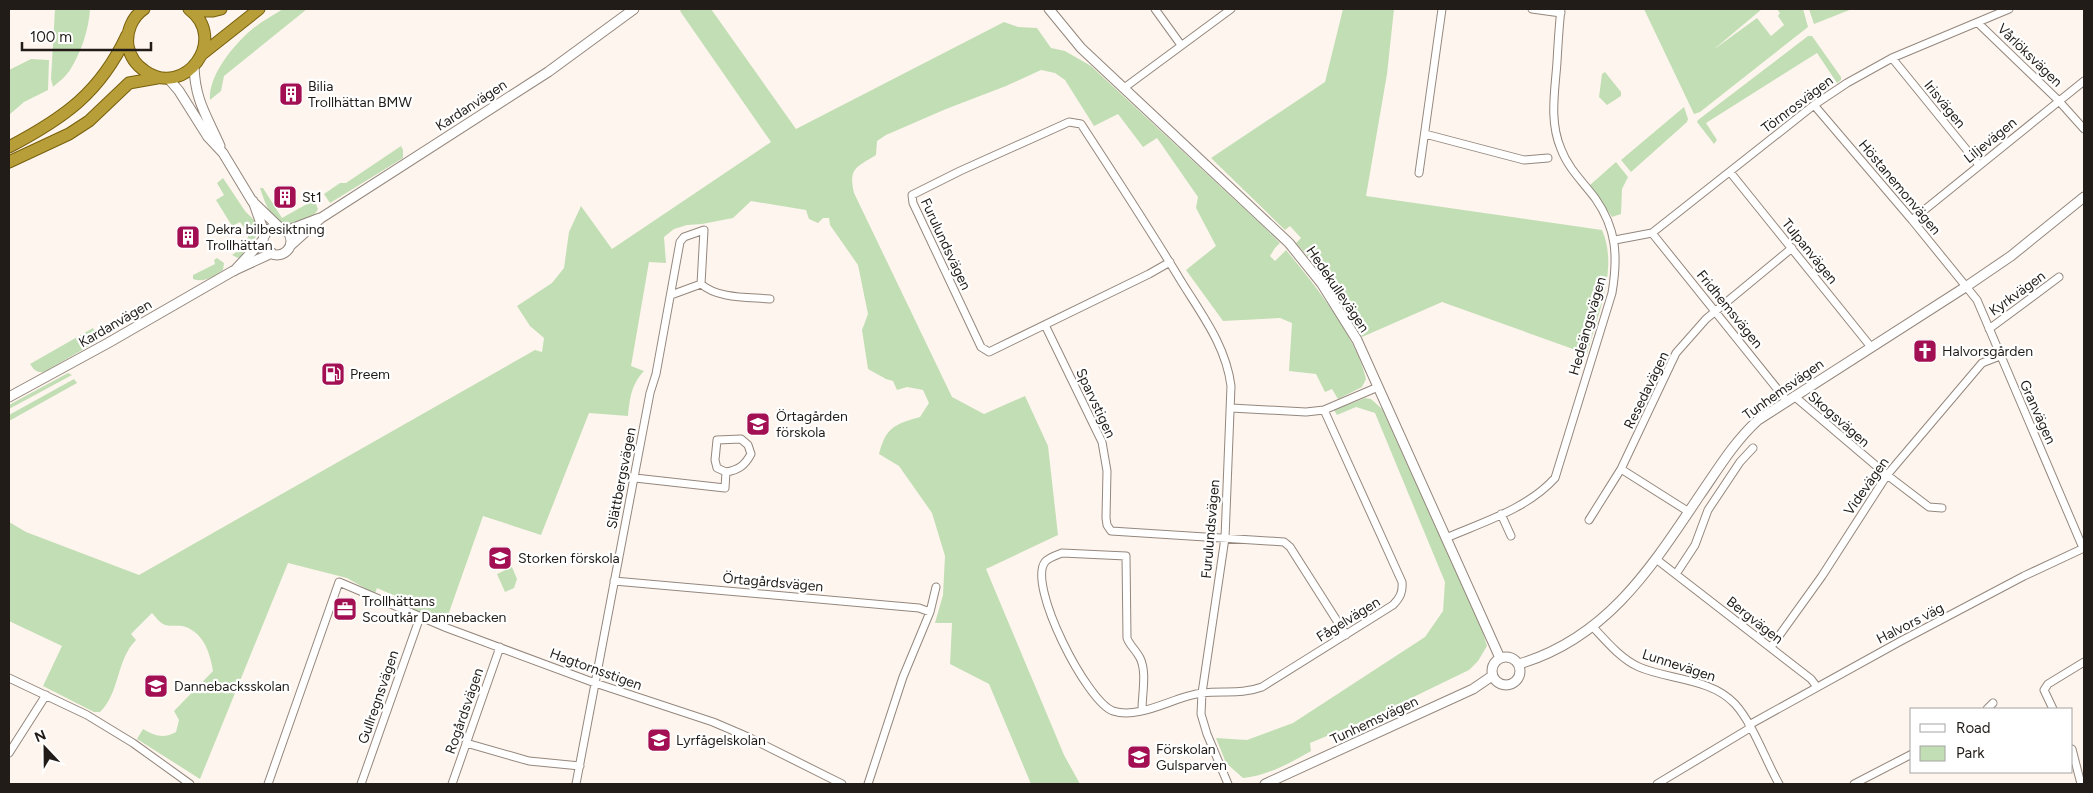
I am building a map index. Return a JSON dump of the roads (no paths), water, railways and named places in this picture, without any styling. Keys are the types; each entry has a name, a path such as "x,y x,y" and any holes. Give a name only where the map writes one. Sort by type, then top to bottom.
{"highway":[{"path":"190,10 212,11 221,9"},
{"path":"9,162 69,134 89,121 130,83 182,75 194,66 202,55 259,9"},
{"path":"190,10 198,18 204,31 205,41 202,55"},
{"path":"9,147 30,136 77,104 115,60 138,12"},
{"path":"129,29 128,42 134,60 147,73 164,78"}],"street":[{"name":"Kardanvägen","path":"290,246 321,218 548,72 634,9"},
{"name":"Hedekullevägen","path":"1049,9 1081,48 1289,243 1322,284 1357,340 1500,658"},
{"path":"1155,9 1181,45"},
{"path":"1124,88 1231,9"},
{"path":"1419,173 1442,9"},
{"path":"1532,9 1561,11"},
{"name":"Törnrosvägen","path":"1615,240 1652,233 1814,105 1847,82 1892,58 2008,9"},
{"name":"Hedeängsvägen","path":"1446,538 1502,514 1536,496 1554,478 1612,293 1616,266 1615,240 1596,199 1575,174 1561,149 1553,120 1561,11"},
{"name":"Vårlöksvägen","path":"1978,22 2058,100 2084,129"},
{"name":"Irisvägen","path":"1892,58 1979,165"},
{"path":"194,66 195,85 201,107 223,153 252,201 264,238 265,248 272,253 282,253 290,246 290,238 252,201"},
{"path":"164,78 179,91 208,137 223,153"},
{"name":"Liljevägen","path":"1912,220 2084,80"},
{"name":"Höstanemonvägen","path":"1814,105 1967,286"},
{"name":"Furulundsvägen","path":"1170,262 989,352 981,348 911,198 914,193 1069,122 1081,124 1170,262 1219,342 1228,367 1231,408 1225,538 1202,692 1201,714 1207,734 1228,784"},
{"path":"1425,134 1524,160 1548,158"},
{"name":"Tulpanvägen","path":"1730,172 1870,347"},
{"name":"Tunhemsvägen","path":"1519,664 1545,656 1592,627 1622,601 1656,559 1731,448 1758,420 2011,256 2084,197"},
{"name":"Kardanvägen","path":"282,229 321,218"},
{"path":"264,238 270,229 282,229"},
{"name":"Slättbergsvägen","path":"576,784 680,242 684,237 704,230 701,284"},
{"name":"Fridhemsvägen","path":"1652,233 1715,311 1791,398"},
{"name":"Kardanvägen","path":"234,271 264,238"},
{"name":"Resedavägen","path":"1589,520 1621,469 1676,353 1715,311 1792,248"},
{"name":"Kardanvägen","path":"9,397 234,271 272,253"},
{"name":"Kyrkvägen","path":"1989,329 2059,277"},
{"path":"671,295 701,284 719,293 770,299"},
{"name":"Granvägen","path":"1967,286 1976,300 1989,329 2084,548"},
{"name":"Sparvstigen","path":"1045,325 1102,442 1107,471 1106,518 1107,525 1111,531 1225,538"},
{"name":"Videvägen","path":"1771,647 1822,576 1887,475 1982,363 2000,356"},
{"path":"1231,408 1306,412 1324,410 1378,387"},
{"name":"Skogsvägen","path":"1791,398 1929,507 1942,508"},
{"name":"Fågelvägen","path":"1202,692 1248,692 1262,687 1393,606 1400,598 1403,589 1402,582 1324,410"},
{"path":"741,439 748,445 751,454 746,463 736,470 726,472 718,468 715,460 717,440 741,439"},
{"path":"1676,574 1695,545 1708,510 1740,462 1753,448"},
{"path":"1621,469 1689,512"},
{"path":"635,478 725,488 726,472"},
{"path":"1502,514 1511,536"},
{"path":"1225,538 1284,542 1290,547 1346,635"},
{"name":"Halvors väg","path":"1657,784 1817,687 2024,576 2084,548"},
{"path":"1142,710 1143,668 1139,656 1130,646 1127,638 1126,556 1062,553 1053,556 1045,562 1042,573 1043,586 1053,619 1073,662 1087,686 1100,702 1113,711 1127,713 1142,710 1202,692"},
{"name":"Bergvägen","path":"1656,559 1771,647 1811,679 1817,687"},
{"name":"Örtagårdsvägen","path":"614,581 919,608 930,612"},
{"name":"Hagtornsstigen","path":"268,784 339,582 420,617 595,682 712,722 750,738 842,784"},
{"path":"868,784 900,685 930,612 936,588"},
{"name":"Gullregnsvägen","path":"361,784 420,617"},
{"name":"Lunnevägen","path":"1592,627 1625,658 1639,667 1716,690 1734,703 1750,727 1779,784"},
{"name":"Rogårdsvägen","path":"452,784 500,647"},
{"path":"1511,657 1519,664 1520,675 1513,684 1501,684 1492,676 1492,665 1500,658 1511,657"},
{"path":"2053,708 2044,690 2048,684 2084,662"},
{"name":"Tunhemsvägen","path":"1265,784 1473,689 1492,676"},
{"path":"9,678 46,695 110,729 190,784"},
{"path":"9,753 46,695"},
{"path":"1988,708 1993,703"},
{"path":"466,743 530,761 580,766"},
{"path":"2073,753 2081,784"},
{"path":"1854,784 1910,755"},
{"path":"1868,777 1872,784"}],"place":[{"name":"Bilia Trollhättan BMW","path":"291,94"},
{"name":"St1","path":"285,197"},
{"name":"Dekra bilbesiktning Trollhättan","path":"188,237"},
{"name":"Halvorsgården","path":"1925,351"},
{"name":"Preem","path":"333,374"},
{"name":"Örtagården förskola","path":"758,424"},
{"name":"Storken förskola","path":"500,558"},
{"name":"Trollhättans Scoutkår Dannebacken","path":"345,609"},
{"name":"Dannebacksskolan","path":"156,686"},
{"name":"Lyrfågelskolan","path":"659,740"},
{"name":"Förskolan Gulsparven","path":"1139,757"}]}
